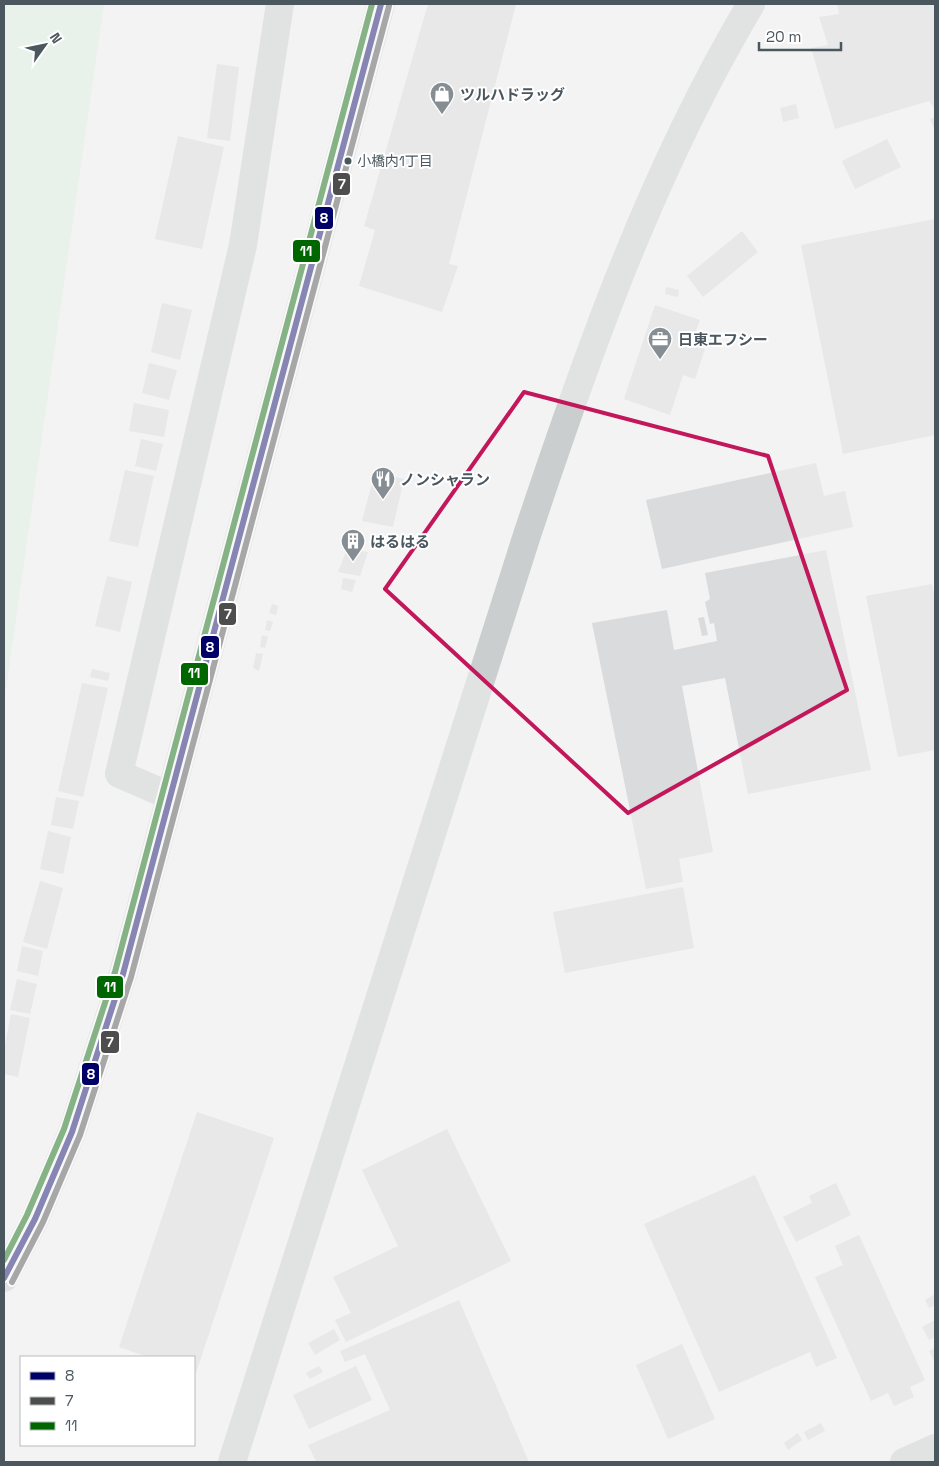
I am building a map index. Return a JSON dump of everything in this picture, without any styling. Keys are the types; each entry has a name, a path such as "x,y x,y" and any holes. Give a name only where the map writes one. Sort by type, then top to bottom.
{"main road":[{"path":"4,1278 35,1219 72,1132 123,974 381,4"}],"street":[{"path":"170,796 119,774 243,245 280,4"},
{"path":"232,1462 524,544 578,383 648,202 716,62 751,4"},
{"path":"904,1462 935,1448"}],"highlighted area":[{"path":"524,392 768,456 847,690 628,813 385,589"}],"green space":[{"path":"4,4 104,4 4,702"}],"building":[{"name":"ツルハドラッグ","path":"428,4 516,4 449,264 458,266 442,312 359,286 375,230 364,226"},
{"path":"837,4 935,4 935,109 929,101 835,129 811,48 828,45 819,17 839,14"},
{"path":"217,64 239,67 230,141 207,138"},
{"path":"796,104 799,118 783,122 780,108"},
{"path":"935,117 935,131 930,119"},
{"path":"178,136 224,147 202,249 155,239"},
{"path":"887,139 901,167 855,189 842,161"},
{"path":"935,219 935,435 843,454 801,245"},
{"path":"742,231 758,252 703,297 687,276"},
{"path":"666,287 679,290 678,297 665,294"},
{"path":"162,303 192,310 180,360 151,352"},
{"path":"655,305 700,320 691,344 705,349 695,379 683,375 670,415 624,399"},
{"path":"149,363 177,370 169,400 142,393"},
{"path":"134,403 169,410 164,437 129,431"},
{"path":"141,439 163,444 156,471 135,466"},
{"path":"816,463 824,496 845,491 853,527 662,569 646,500"},
{"path":"125,470 154,476 138,547 109,541"},
{"name":"ノンシャラン","path":"375,472 404,479 393,527 362,521"},
{"name":"はるはる","path":"347,549 368,552 360,576 338,572"},
{"path":"826,550 871,770 748,794 725,678 682,686 713,852 679,859 683,882 646,889 592,623 667,610 674,650 717,641 714,623 710,624 705,602 710,599 705,573"},
{"path":"107,576 132,582 120,632 95,626"},
{"path":"343,578 356,580 352,592 341,589"},
{"path":"932,584 935,597 935,750 898,757 866,596"},
{"path":"272,604 278,606 276,615 269,613"},
{"path":"704,617 708,635 702,636 698,618"},
{"path":"267,620 273,622 270,631 265,630"},
{"path":"262,635 268,637 265,648 260,647"},
{"path":"256,653 263,654 259,671 253,668"},
{"path":"92,669 110,673 108,681 90,677"},
{"path":"82,683 108,688 83,797 58,791"},
{"path":"56,797 79,801 73,829 51,825"},
{"path":"48,831 71,837 63,874 40,869"},
{"path":"40,881 63,888 47,949 23,942"},
{"path":"683,887 694,948 565,973 553,912"},
{"path":"22,946 43,951 38,976 17,971"},
{"path":"17,979 37,984 30,1014 10,1010"},
{"path":"11,1014 30,1018 18,1077 4,1074 4,1050"},
{"path":"197,1112 274,1138 196,1373 195,1356 145,1356 119,1347"},
{"path":"447,1129 511,1261 346,1342 335,1320 351,1313 333,1277 398,1246 362,1170"},
{"path":"755,1175 837,1358 816,1367 810,1352 719,1392 644,1224"},
{"path":"836,1183 851,1215 796,1242 783,1217 812,1203 809,1196"},
{"path":"859,1235 925,1380 910,1387 914,1397 894,1406 888,1393 871,1401 815,1277 843,1265 835,1246"},
{"path":"935,1294 935,1305 929,1308 925,1300"},
{"path":"459,1300 529,1462 316,1462 308,1445 390,1410 365,1354 345,1362 340,1351"},
{"path":"935,1320 935,1337 929,1340 922,1327"},
{"path":"334,1329 340,1340 315,1355 308,1343"},
{"path":"682,1344 715,1419 668,1439 636,1365"},
{"path":"935,1348 935,1363 929,1351"},
{"path":"319,1366 323,1372 310,1379 306,1373"},
{"path":"356,1366 372,1400 309,1429 293,1395"},
{"path":"821,1423 825,1431 808,1440 804,1432"},
{"path":"798,1433 802,1440 788,1450 784,1443"}],"transit line":[{"name":"11","path":"4,1260 27,1215 64,1129 115,972 372,4"},
{"name":"8","path":"4,1278 35,1219 72,1132 123,974 381,4"},
{"name":"7","path":"12,1282 43,1222 80,1135 131,977 389,6"}],"place":[{"name":"ツルハドラッグ","path":"442,115"},
{"name":"小橋内1丁目","path":"348,161"},
{"name":"日東エフシー","path":"660,360"},
{"name":"ノンシャラン","path":"383,500"},
{"name":"はるはる","path":"353,562"}]}
